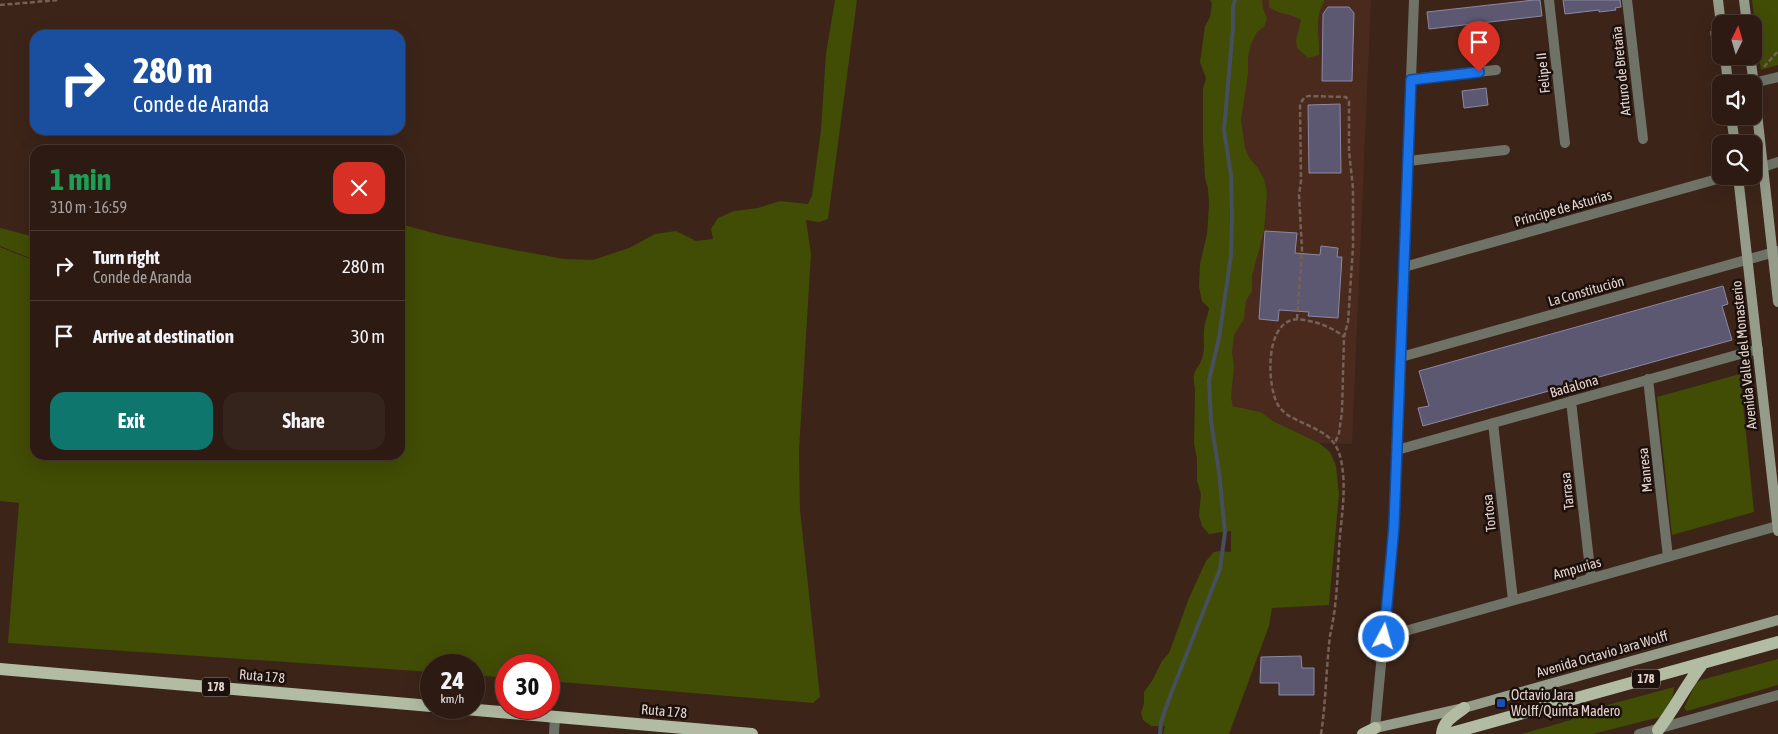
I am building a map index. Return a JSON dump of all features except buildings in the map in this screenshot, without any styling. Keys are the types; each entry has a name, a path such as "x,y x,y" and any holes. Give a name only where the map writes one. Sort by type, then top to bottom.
{"main road":[{"name":"178","path":"1448,734 1778,642"},
{"path":"1658,732 1702,664"},
{"name":"Ruta 178","path":"0,669 420,705"},
{"path":"1442,734 1442,728 1447,721 1464,708"},
{"name":"Ruta 178","path":"560,716 752,734"}],"street":[{"path":"1369,731 1384,637 1394,526 1414,0"},
{"name":"Felipe II","path":"1549,0 1565,143"},
{"name":"Arturo de Bretaña","path":"1627,0 1643,139"},
{"path":"1718,0 1720,15"},
{"path":"1744,0 1746,15"},
{"path":"1411,80 1496,70"},
{"path":"1762,82 1778,77"},
{"path":"1758,125 1775,252 1778,302"},
{"path":"1408,161 1505,150"},
{"path":"1763,167 1778,162"},
{"name":"Príncipe de Asturias","path":"1404,267 1712,180"},
{"name":"Avenida Valle del Monasterio","path":"1739,185 1778,531"},
{"name":"La Constitución","path":"1401,357 1775,252"},
{"name":"Badalona","path":"1397,450 1758,349"},
{"name":"Manresa","path":"1648,379 1668,557"},
{"name":"Tarrasa","path":"1571,401 1591,578"},
{"name":"Tortosa","path":"1493,423 1513,600"},
{"name":"Ampurias","path":"1384,637 1778,526"},
{"name":"Avenida Octavio Jara Wolff","path":"1369,731 1464,708 1778,620"},
{"path":"1639,734 1658,732 1778,695"},
{"path":"554,734 556,719"}],"path":[{"path":"0,6 58,0"},
{"path":"1761,68 1761,70 1778,51"},
{"path":"1297,319 1302,250 1299,195 1301,181 1300,104 1308,96 1346,97 1349,101 1349,151 1354,188 1353,237 1349,312 1344,337 1342,412 1339,433 1335,443"},
{"path":"1321,734 1330,637 1335,606 1343,473 1335,443 1329,436 1287,415 1278,406 1273,394 1271,376 1272,342 1279,330 1287,322 1297,319 1334,329 1344,337"}],"shaded area":[{"path":"1243,0 1371,0 1352,444 1319,443 1273,421 1261,412 1218,402 1238,175"}],"green space":[{"path":"835,0 857,0 828,219 819,222 806,220 811,254 799,450 800,510 820,697 813,703 560,682 560,654 495,654 495,677 485,676 485,654 420,654 420,671 8,643 19,503 0,501 0,247 30,259 30,460 405,460 405,225 441,235 564,259 593,260 629,248 655,234 676,231 696,241 713,239 711,229 718,218 734,211 758,208 780,201 808,204 812,196 821,130 826,53"},
{"path":"1210,0 1262,0 1267,18 1264,27 1257,32 1251,44 1241,120 1245,148 1264,179 1267,194 1264,231 1252,276 1252,291 1246,301 1244,319 1234,335 1231,398 1233,406 1261,412 1273,421 1319,443 1330,452 1336,466 1339,494 1329,605 1272,608 1269,626 1229,734 1163,734 1165,726 1151,726 1143,720 1141,713 1144,704 1144,692 1162,661 1169,653 1189,598 1206,561 1214,552 1231,552 1231,531 1209,534 1202,526 1199,516 1201,494 1197,481 1197,458 1194,444 1194,377 1202,360 1204,328 1209,308 1202,301 1199,287 1200,264 1207,234 1209,205 1205,178 1203,140 1203,89 1206,78 1200,62 1205,26 1210,17 1212,3"},
{"path":"1269,0 1325,0 1318,20 1319,55 1308,58 1297,48 1296,40 1301,20 1273,10 1269,7"},
{"path":"1752,0 1778,0 1778,65 1761,70 1762,15 1754,15"},
{"path":"0,228 30,236 30,258 0,246"},
{"path":"1740,374 1754,512 1672,535 1657,397"},
{"path":"1778,659 1778,685 1687,711 1684,708 1696,683 1701,680"},
{"path":"1674,687 1670,704 1660,717 1593,734 1521,734 1571,720 1578,713"}],"waterway":[{"path":"1160,734 1161,722 1169,699 1220,569 1225,532 1219,472 1211,421 1209,380 1219,338 1231,255 1231,175 1224,130 1235,0"}],"place":[{"name":"Octavio Jara Wolff/Quinta Madero","path":"1501,703"}],"route":[{"path":"1384,637 1394,526 1411,80 1479,72"}]}
